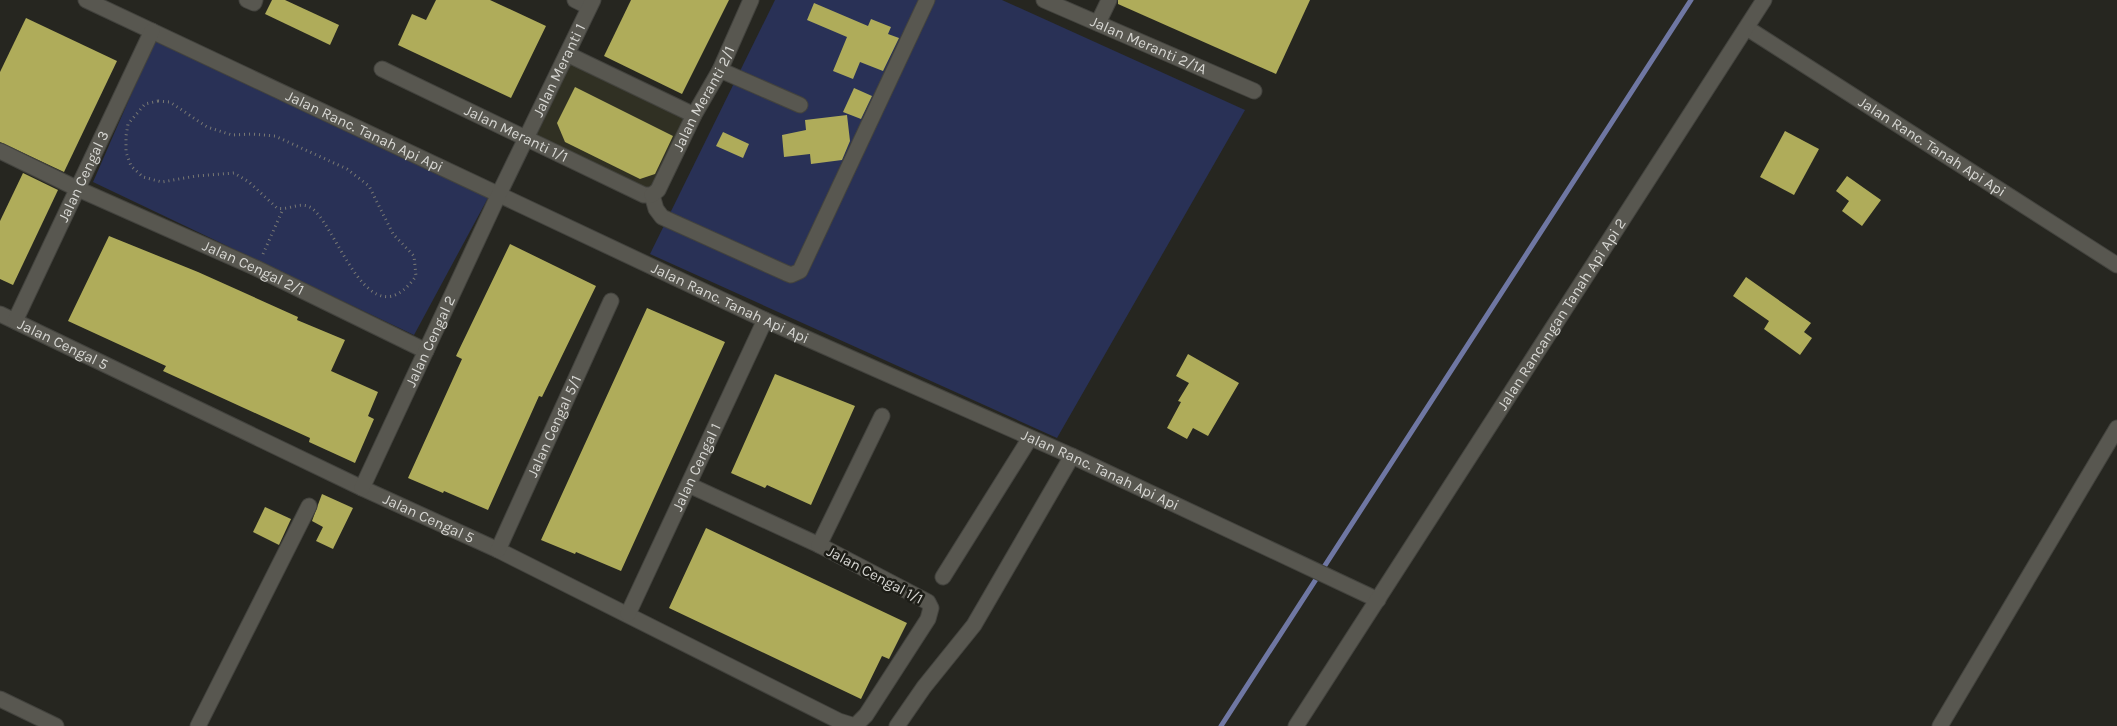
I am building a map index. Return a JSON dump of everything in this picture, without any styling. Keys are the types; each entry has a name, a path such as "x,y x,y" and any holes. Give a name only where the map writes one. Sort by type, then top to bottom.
{"street":[{"name":"Jalan Ranc. Tanah Api Api","path":"86,0 765,320 1072,456 1378,600"},
{"path":"247,0 254,3 255,0"},
{"path":"575,0 591,4"},
{"name":"Jalan Meranti 2/1","path":"652,194 658,190 694,115 720,70 751,0"},
{"path":"652,194 656,209 662,218 791,275 800,271 927,0"},
{"name":"Jalan Meranti 2/1A","path":"1044,0 1254,91"},
{"path":"1098,23 1109,0"},
{"name":"Jalan Rancangan Tanah Api Api 2","path":"1296,726 1764,0"},
{"name":"Jalan Meranti 1","path":"499,194 591,4"},
{"name":"Jalan Ranc. Tanah Api Api","path":"1747,28 2117,264"},
{"name":"Jalan Cengal 3","path":"16,322 152,32"},
{"path":"567,54 694,115"},
{"name":"Jalan Meranti 1/1","path":"382,69 526,140 644,195 652,194"},
{"path":"720,70 800,106"},
{"name":"Jalan Cengal 2/1","path":"0,151 78,189 256,268 426,351"},
{"name":"Jalan Cengal 2","path":"362,488 499,194"},
{"name":"Jalan Cengal 5/1","path":"498,550 611,301"},
{"name":"Jalan Cengal 5","path":"0,314 362,488 498,550 839,721 855,726"},
{"name":"Jalan Cengal 1","path":"628,614 765,320"},
{"path":"819,546 882,416"},
{"path":"1940,726 2117,428"},
{"path":"943,577 1030,438"},
{"path":"897,726 924,687 974,625 1072,456"},
{"name":"Jalan Cengal 1/1","path":"689,485 819,546 924,599 931,608 928,619 866,715 855,726"},
{"path":"198,726 309,506"},
{"path":"0,699 56,726"}],"path":[{"path":"256,268 283,209 301,204 312,208 328,228 353,272 365,286 380,295 394,296 407,288 416,276 414,256 393,234 369,186 348,168 275,136 232,135 207,127 170,102 158,101 145,104 128,124 126,152 131,166 143,178 162,182 196,176 234,173 249,182 277,208 283,209"}],"shaded area":[{"path":"775,0 1002,0 1245,110 1057,438 650,254"},
{"path":"155,40 489,196 414,335 93,182"},
{"path":"570,64 687,117 653,191 536,137"}],"building":[{"path":"272,0 285,0 339,25 330,45 265,14"},
{"path":"436,0 490,0 546,26 511,98 398,45 412,14 426,20"},
{"path":"631,0 729,0 682,94 604,56"},
{"path":"1118,0 1310,0 1276,74 1118,4"},
{"path":"814,3 868,26 871,19 891,27 888,34 899,38 883,71 860,62 853,79 833,71 847,37 807,20"},
{"path":"26,18 117,61 64,172 0,142 0,72"},
{"path":"575,87 673,136 655,174 640,179 565,142 557,123"},
{"path":"854,88 872,96 861,119 843,112"},
{"path":"847,115 850,141 842,160 811,164 810,154 784,157 782,135 806,130 805,120"},
{"path":"1785,131 1819,149 1794,195 1760,177"},
{"path":"723,132 749,144 743,158 716,146"},
{"path":"23,173 58,190 13,285 0,279 0,221"},
{"path":"1847,176 1881,200 1862,226 1842,211 1849,201 1836,191"},
{"path":"109,236 198,272 298,317 297,320 345,340 331,371 378,392 368,416 374,419 355,463 309,442 310,438 163,371 166,366 68,321"},
{"path":"510,244 596,286 542,397 539,396 488,510 408,478 462,359 456,356"},
{"path":"1746,277 1811,323 1804,332 1812,338 1800,355 1764,329 1769,321 1733,296"},
{"path":"647,308 725,342 621,571 541,540"},
{"path":"1188,354 1239,383 1208,436 1193,428 1187,439 1167,428 1181,402 1178,401 1189,383 1176,376"},
{"path":"775,374 855,406 811,505 767,485 765,488 731,473"},
{"path":"322,494 353,508 333,549 316,541 323,527 312,521"},
{"path":"265,507 291,519 279,545 253,532"},
{"path":"706,528 907,623 889,659 882,656 861,699 669,608"}],"waterway":[{"path":"1221,726 1691,0"}]}
